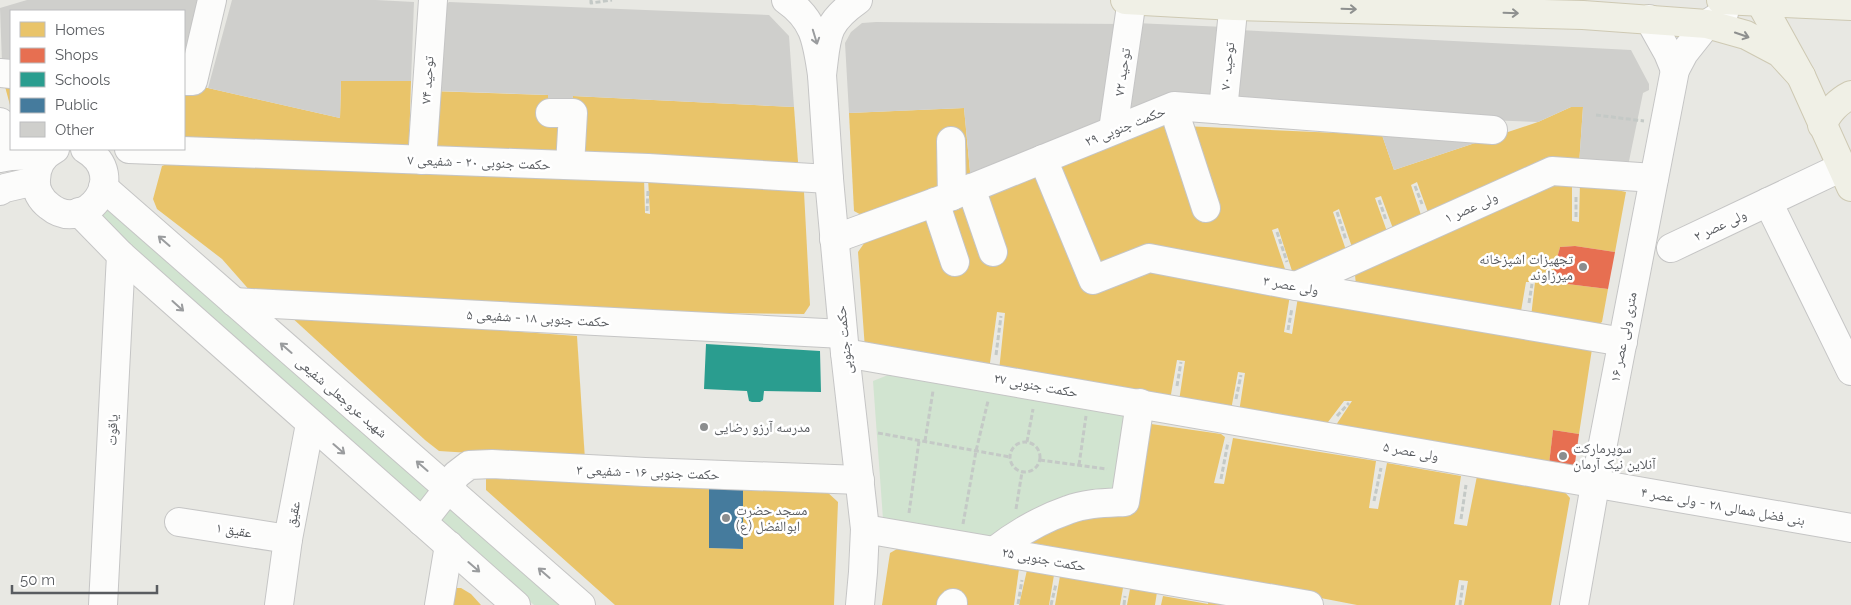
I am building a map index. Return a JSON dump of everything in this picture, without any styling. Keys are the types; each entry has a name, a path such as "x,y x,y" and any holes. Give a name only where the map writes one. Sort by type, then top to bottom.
{"main road":[{"path":"1745,1 1848,7"},
{"path":"1745,1 1801,76 1846,177"},
{"path":"1128,6 1234,6 1649,19 1707,24 1746,35 1780,54 1801,76"},
{"path":"1822,125 1833,107 1851,95"}],"street":[{"path":"185,80 193,81 212,0"},
{"name":"توحید ۷۴","path":"422,160 433,0"},
{"path":"786,0 797,8 812,26 822,75"},
{"path":"822,75 830,26 842,12 858,0"},
{"name":"۱۶ متری ولی عصر","path":"1574,605 1595,485 1675,70 1684,53 1707,24 1745,1"},
{"name":"توحید ۷۲","path":"1113,130 1128,6"},
{"path":"1649,19 1668,52 1675,70"},
{"name":"توحید ۷۰","path":"1222,110 1232,21"},
{"name":"حکمت جنوبی","path":"822,75 834,239 865,529 860,605"},
{"path":"1173,107 1206,208"},
{"name":"حکمت جنوبی ۲۹","path":"834,239 953,195 1173,107 1493,130"},
{"path":"550,112 573,114 570,165"},
{"path":"0,122 6,157 51,152"},
{"path":"952,141 955,262"},
{"path":"51,152 37,170 35,181 38,192 44,202 52,209 63,213 85,210 95,204 102,194 104,172 100,161 87,150"},
{"name":"حکمت جنوبی ۲۰ - شفیعی ۷","path":"156,150 570,165 829,179"},
{"name":"ولی عصر ۳","path":"1043,159 1093,280 1149,258 1296,286 1622,342"},
{"name":"ولی عصر ۱","path":"1296,286 1552,170 1654,178"},
{"name":"ولی عصر ۲","path":"1671,248 1768,202 1846,177"},
{"path":"0,191 5,188 35,181"},
{"name":"شهید عروجعلی شفیعی","path":"103,187 581,605"},
{"path":"953,195 993,252"},
{"path":"1768,202 1851,371"},
{"path":"79,212 121,255 516,605"},
{"name":"یاقوت","path":"104,605 121,255"},
{"path":"1352,260 1345,268 1343,274 1344,281 1351,290 1362,297"},
{"name":"حکمت جنوبی ۱۸ - شفیعی ۵","path":"234,302 844,343"},
{"name":"حکمت جنوبی ۲۷","path":"844,343 937,368 1230,419"},
{"path":"994,551 1012,537 1069,509 1094,504 1125,502 1140,403"},
{"name":"ولی عصر ۵","path":"1230,419 1595,485"},
{"name":"عقیق","path":"279,605 288,538 310,424"},
{"name":"حکمت جنوبی ۱۶ - شفیعی ۳","path":"422,522 448,489 456,475 468,465 492,464 860,480"},
{"name":"بنی فضل شمالی ۲۸ - ولی عصر ۴","path":"1595,485 1851,528"},
{"name":"عقیق ۱","path":"179,522 288,538"},
{"name":"حکمت جنوبی ۲۵","path":"865,529 1309,605"},
{"path":"439,605 448,545"}],"path":[{"path":"591,1 612,0"},
{"path":"1596,115 1664,124"},
{"path":"1337,212 1352,260"},
{"path":"959,545 976,450 993,378 1001,316"},
{"path":"924,442 937,368"},
{"path":"1027,442 1037,385"},
{"path":"1079,465 1089,394"},
{"path":"1221,479 1230,419"},
{"path":"854,429 1010,457"},
{"path":"906,536 919,440"},
{"path":"1027,442 1035,445 1039,452 1040,460 1037,467 1031,472 1022,472 1013,467 1010,457 1013,449 1019,443 1027,442"},
{"path":"1374,502 1384,447"},
{"path":"1040,460 1130,472"},
{"path":"1460,518 1470,462"},
{"path":"1460,605 1464,583"}],"green space":[{"path":"104,204 431,491 419,504 93,217"},
{"path":"888,375 1131,417 1113,509 1023,541 883,519 873,381"},
{"path":"449,508 454,510 563,605 534,605 443,525 440,519"}],"building: Homes":[{"path":"3,79 10,80 10,105"},
{"path":"341,81 411,81 409,146 185,143 185,86 208,88 340,118"},
{"path":"431,91 548,95 548,117 563,118 558,156 428,154"},
{"path":"573,96 794,107 798,162 793,168 583,161 572,110"},
{"path":"1571,107 1583,107 1579,165 1430,218 1417,182 1411,185 1423,221 1395,234 1381,196 1375,198 1389,237 1354,253 1339,209 1333,212 1348,256 1294,277 1278,228 1272,230 1287,275 1153,252 1095,275 1051,168 1161,125 1382,135 1394,170 1538,122"},
{"path":"964,108 971,182 865,217 854,211 849,113"},
{"path":"172,162 644,178 645,213 650,214 648,178 794,187 804,192 810,305 804,314 713,313 252,293 222,259 157,209 153,199 162,166"},
{"path":"1035,175 1076,277 1084,274 1130,269 1290,295 1284,332 1292,334 1298,297 1592,349 1579,434 1553,430 1549,464 1334,428 1352,401 1344,401 1325,426 1239,412 1245,373 1238,372 1231,410 1179,401 1185,361 1177,360 1170,400 999,371 1005,313 997,312 989,370 865,349 858,252 865,242"},
{"path":"1546,180 1572,183 1572,221 1579,222 1580,182 1626,192 1615,252 1575,246 1560,247 1551,282 1608,289 1602,322 1597,325 1531,317 1535,282 1526,282 1520,317 1356,285 1355,275"},
{"path":"289,315 577,336 585,460 439,451"},
{"path":"1151,424 1221,434 1225,437 1214,483 1224,484 1233,438 1376,461 1369,508 1378,509 1387,463 1461,476 1454,524 1467,526 1477,476 1562,489 1570,498 1551,605 1464,605 1468,581 1459,580 1455,605 1357,605 1023,541 1073,512 1132,509"},
{"path":"486,477 709,486 709,548 743,549 743,488 826,491 838,502 834,605 615,605 486,490"},
{"path":"897,549 1019,569 1014,605 882,605 890,553"},
{"path":"1027,570 1054,575 1049,605 1019,605"},
{"path":"1060,576 1119,583 1123,588 1120,605 1055,605"},
{"path":"454,588 461,588 471,594 481,605 447,605"},
{"path":"1130,589 1157,592 1155,605 1127,605"},
{"path":"1163,596 1208,604 1209,599 1233,605 1161,605"}],"building: Shops":[{"name":"تجهیزات اشپزخانه میرزاوند","path":"1575,246 1615,252 1608,289 1551,282 1560,247"},
{"path":"1553,430 1579,434 1575,463 1570,467 1549,464"}],"building: Schools":[{"name":"مدرسه آرزو رضایی","path":"706,344 820,351 821,392 764,391 763,400 752,402 749,401 747,391 704,389"}],"building: Public":[{"name":"مسجد حضرت ابوالفضل (ع)","path":"709,486 743,488 743,549 709,548"}],"building: Other":[{"path":"27,0 200,0 185,55 185,10 10,10 10,64 2,63 0,8"},
{"path":"232,0 376,0 414,2 411,81 341,81 340,118 208,88"},
{"path":"449,2 769,15 789,36 794,107 573,96 572,110 548,108 548,95 438,91 440,10"},
{"path":"862,23 1124,24 1110,128 971,182 964,108 849,113 845,43 851,32"},
{"path":"1135,23 1225,27 1217,101 1125,117"},
{"path":"1240,30 1631,50 1649,84 1649,90 1643,93 1628,166 1579,165 1583,107 1571,107 1538,122 1231,102"},
{"path":"1382,135 1484,140 1394,170"}],"place":[{"name":"تجهیزات اشپزخانه میرزاوند","path":"1583,267"},
{"name":"مدرسه آرزو رضایی","path":"704,427"},
{"name":"سوپرمارکت آنلاین نیک آرمان","path":"1563,456"},
{"name":"مسجد حضرت ابوالفضل (ع)","path":"726,518"}]}
